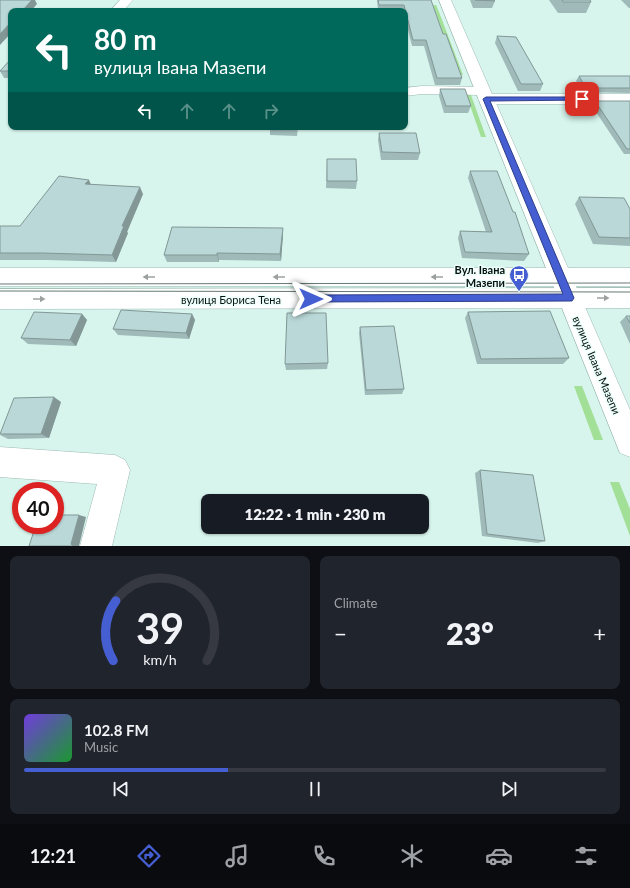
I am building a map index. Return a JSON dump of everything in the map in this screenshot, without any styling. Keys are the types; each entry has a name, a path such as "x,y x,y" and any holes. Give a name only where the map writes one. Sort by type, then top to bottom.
{"street":[{"path":"119,8 127,0"},
{"name":"вулиця Івана Мазепи","path":"445,0 630,443"},
{"path":"408,92 422,90 484,95 630,99"},
{"name":"вулиця Бориса Тена","path":"0,277 565,288 630,298"},
{"name":"вулиця Бориса Тена","path":"0,299 565,288 630,277"},
{"path":"0,462 115,470 96,546"}],"green space":[{"path":"433,5 436,5 439,12 463,75 458,75"},
{"path":"466,94 471,95 486,137 481,137"},
{"path":"574,386 582,386 603,440 594,440"},
{"path":"610,482 619,482 630,509 630,536"}],"building":[{"path":"0,0 32,0 25,8 8,8 8,25 0,34"},
{"path":"378,0 431,0 443,34 446,34 462,78 437,78 426,40 413,40 408,21 408,8 405,8 404,5 379,5"},
{"path":"562,0 590,0 591,2 563,2"},
{"path":"497,36 516,37 543,84 521,84"},
{"path":"8,62 8,71 0,71"},
{"path":"579,76 630,76 630,88 586,88"},
{"path":"440,89 465,89 471,106 446,106"},
{"path":"595,101 630,101 630,149 627,149"},
{"path":"379,133 416,133 420,153 382,152"},
{"path":"327,159 356,159 357,181 327,181"},
{"path":"470,171 497,171 513,212 515,212 529,254 465,252 460,231 492,232"},
{"path":"59,176 89,180 85,184 140,187 122,226 124,226 112,255 0,253 0,226 20,226"},
{"path":"579,197 624,198 630,209 630,238 599,237"},
{"path":"172,227 283,228 280,254 217,253 217,255 164,255"},
{"path":"121,310 192,314 186,333 113,329"},
{"path":"550,311 569,358 481,359 468,312"},
{"path":"34,312 82,314 70,340 21,338"},
{"path":"287,313 326,313 328,363 285,364"},
{"path":"626,316 630,316 630,323"},
{"path":"394,326 404,389 366,390 360,327"},
{"path":"54,397 41,434 0,434 14,398"},
{"path":"480,470 533,475 545,541 487,534"},
{"path":"64,515 79,515 71,544 73,546 29,546 33,534 64,534"}],"tram line":[{"path":"0,284 630,283"},
{"path":"0,291 630,292"}],"place":[{"name":"Вул. Івана Мазепи","path":"519,292"}],"route":[{"path":"311,299 569,298 486,99 582,99"}]}
